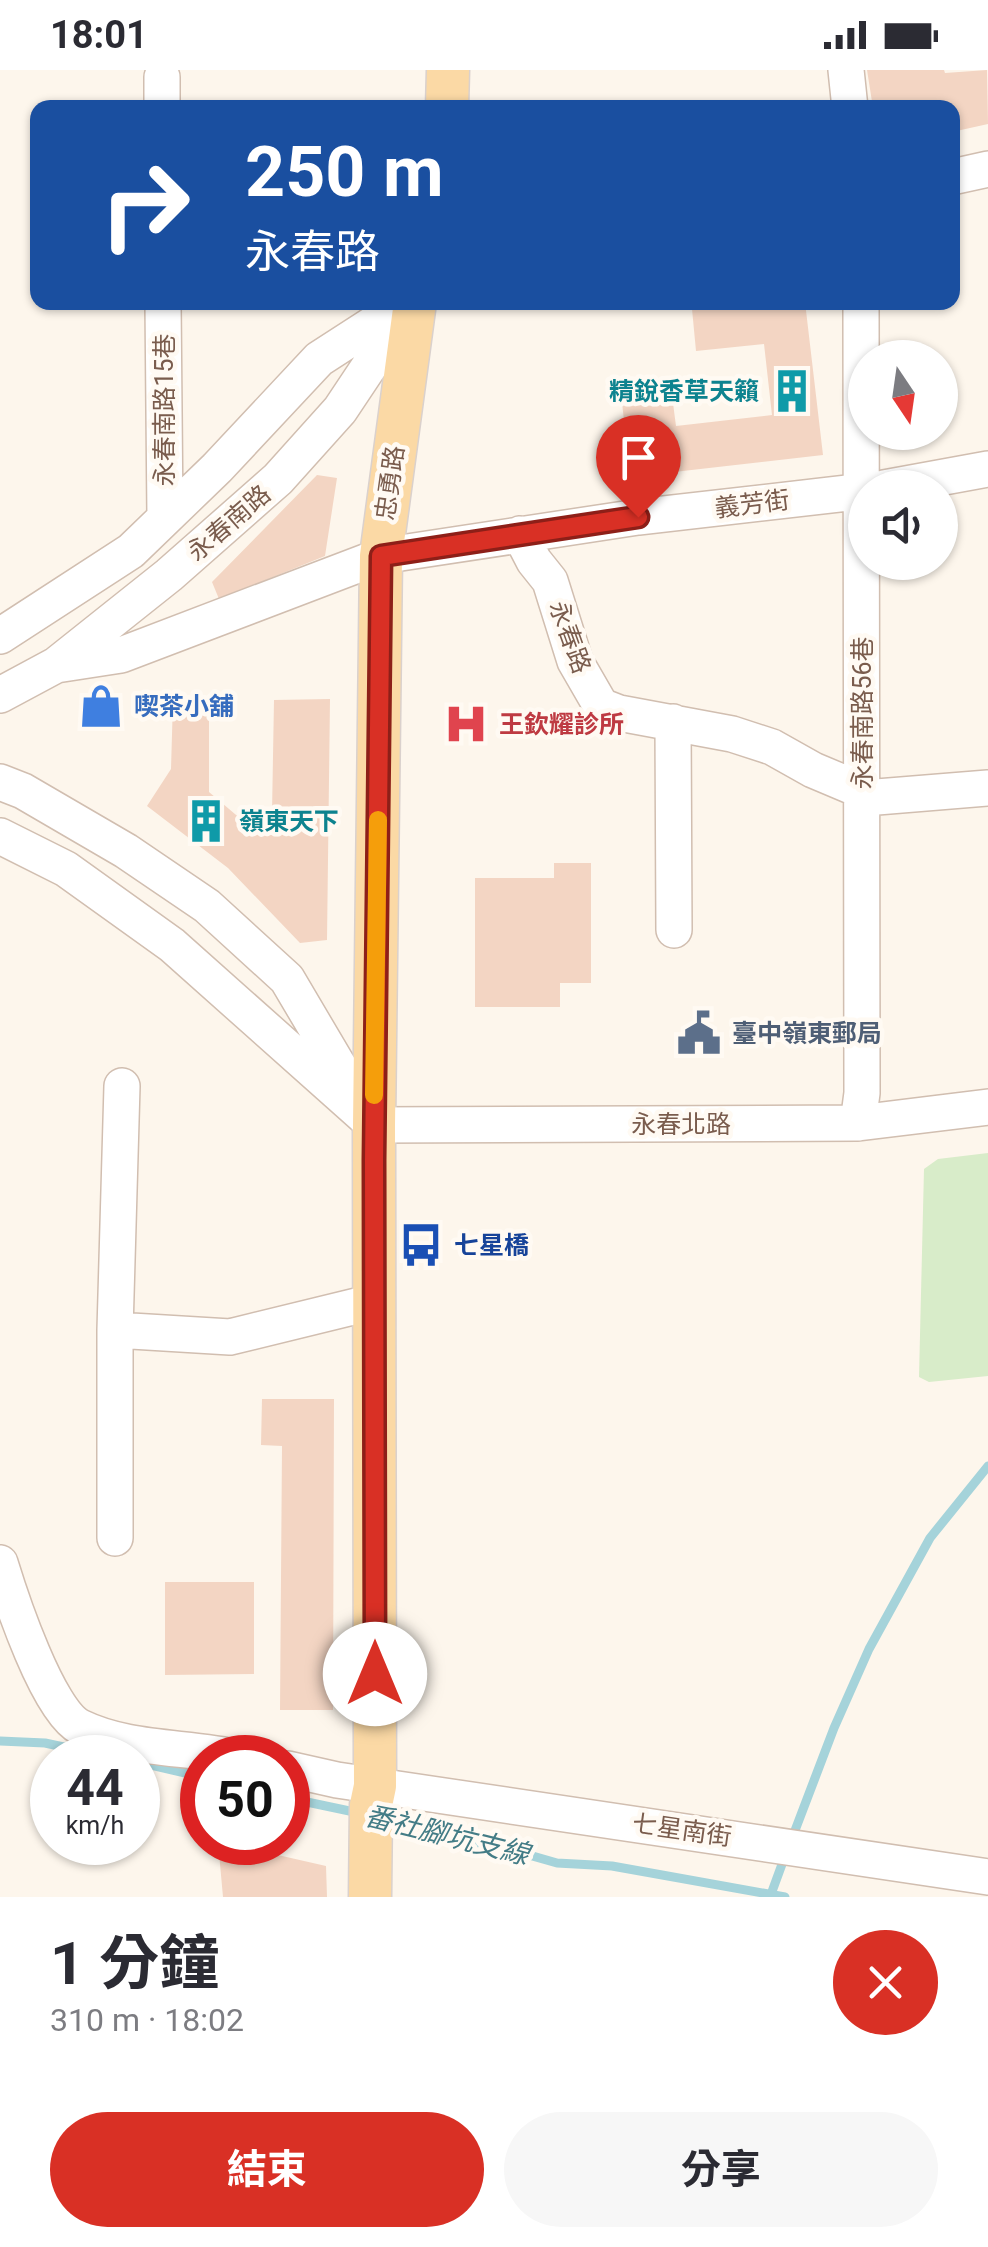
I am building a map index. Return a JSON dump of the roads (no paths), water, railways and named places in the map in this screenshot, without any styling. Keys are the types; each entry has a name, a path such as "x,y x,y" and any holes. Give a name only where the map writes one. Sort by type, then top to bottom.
{"main road":[{"path":"448,70 448,100"},
{"name":"忠勇路","path":"373,1795 374,1125 381,556 410,310"},
{"path":"370,1883 373,1795"}],"street":[{"path":"846,70 849,100"},
{"path":"960,175 988,170"},
{"name":"永春南路15巷","path":"163,310 164,518"},
{"name":"永春南路","path":"0,636 131,550 319,359 398,310"},
{"name":"永春南路","path":"0,696 56,665 169,575 278,479 340,410 406,310"},
{"name":"永春南路56巷","path":"861,310 869,470"},
{"name":"義芳街","path":"958,474 988,468"},
{"name":"義芳街","path":"520,534 848,493"},
{"path":"56,665 121,656 381,556 520,534"},
{"name":"永春路","path":"520,534 550,581 574,661 601,706 619,713 732,734 772,748 877,797 988,788"},
{"name":"永春南路56巷","path":"858,1123 862,1093 862,792 868,580"},
{"path":"673,722 674,930"},
{"path":"0,782 24,791 126,851 206,906 287,979 374,1125"},
{"path":"0,836 66,870 172,946 374,1125"},
{"path":"115,1538 115,1330 122,1086"},
{"name":"永春北路","path":"374,1125 858,1123 988,1107"},
{"path":"115,1330 230,1337 373,1302"},
{"path":"0,1563 49,1691 77,1726 126,1742 180,1750"},
{"name":"七星南街","path":"310,1776 373,1795 988,1876"}],"waterway":[{"path":"791,1841 869,1649 930,1538 988,1466"},
{"name":"番社腳坑支線","path":"0,1741 30,1742"},
{"name":"番社腳坑支線","path":"160,1767 180,1772"},
{"name":"番社腳坑支線","path":"310,1803 359,1813"},
{"name":"番社腳坑支線","path":"384,1818 447,1830 484,1849 501,1847 557,1863 612,1866 785,1897"},
{"path":"770,1897 785,1856"}],"place":[{"name":"精銳香草天籟","path":"792,391"},
{"name":"喫茶小舖","path":"101,706"},
{"name":"王欽耀診所","path":"466,724"},
{"name":"嶺東天下","path":"206,821"},
{"name":"臺中嶺東郵局","path":"699,1033"},
{"name":"七星橋","path":"421,1245"}]}
